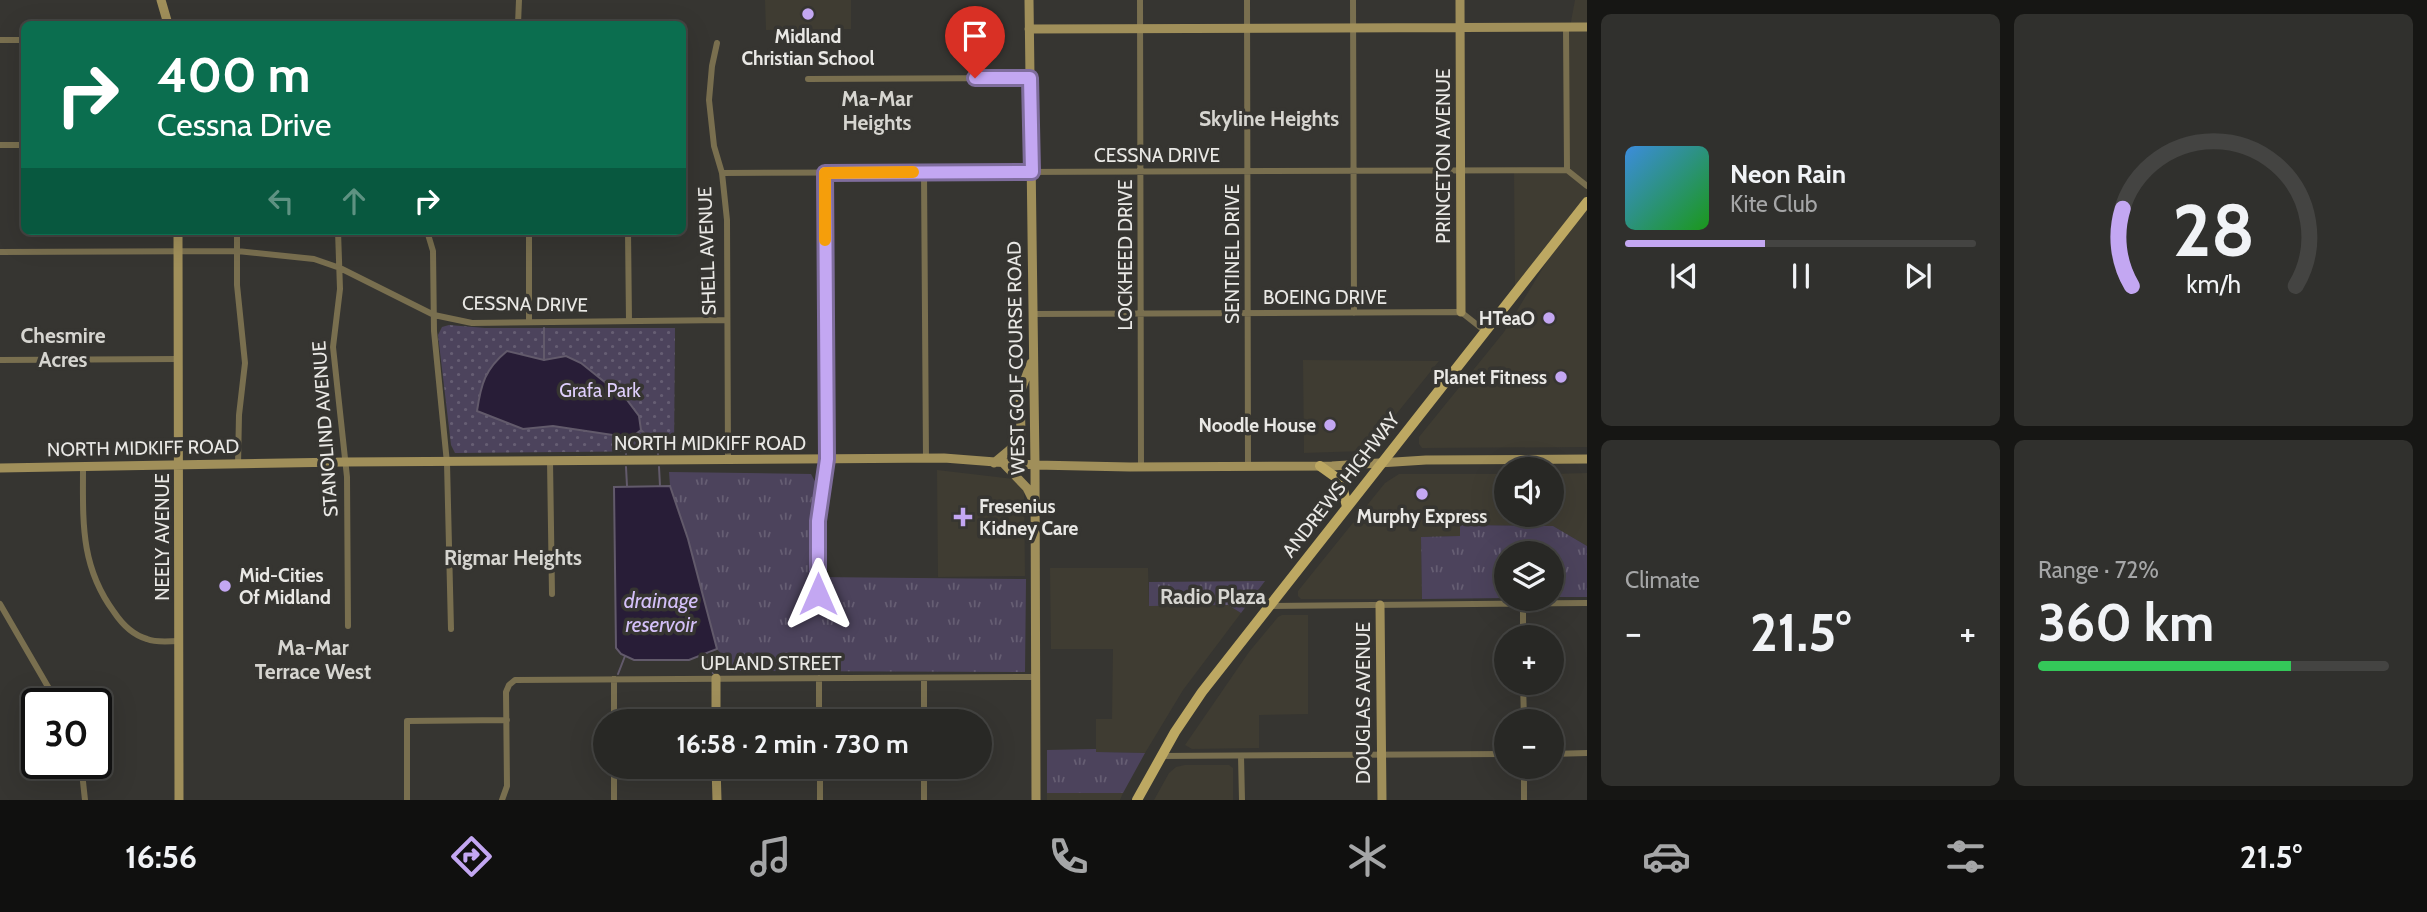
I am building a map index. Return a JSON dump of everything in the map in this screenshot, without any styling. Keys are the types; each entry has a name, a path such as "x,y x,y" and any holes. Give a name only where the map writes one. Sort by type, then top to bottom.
{"main road":[{"path":"161,0 167,21"},
{"name":"WEST GOLF COURSE ROAD","path":"1029,0 1036,800"},
{"name":"PRINCETON AVENUE","path":"1460,0 1461,312"},
{"path":"1029,29 1587,27"},
{"name":"ANDREWS HIGHWAY","path":"1137,800 1161,756 1202,692 1587,202"},
{"name":"NEELY AVENUE","path":"178,235 180,800"},
{"path":"994,463 1018,443 1021,433 1020,393 1034,355"},
{"name":"NORTH MIDKIFF ROAD","path":"0,468 344,462 827,459 926,459 1035,466 1320,466 1587,458"},
{"path":"1004,464 1027,488 1035,505"},
{"path":"1320,466 1341,481 1347,506"},
{"name":"DOUGLAS AVENUE","path":"1380,605 1382,800"},
{"path":"716,678 716,709"},
{"path":"716,779 717,800"}],"street":[{"path":"518,21 519,0"},
{"name":"LOCKHEED DRIVE","path":"1140,0 1142,467"},
{"name":"SENTINEL DRIVE","path":"1247,0 1248,466"},
{"path":"1353,0 1354,313"},
{"path":"1566,27 1567,170 1587,186"},
{"path":"0,40 21,40"},
{"name":"SHELL AVENUE","path":"717,43 709,100 727,220 729,460"},
{"path":"808,79 1030,78"},
{"path":"0,145 21,145"},
{"name":"CESSNA DRIVE","path":"722,173 1567,170"},
{"path":"924,172 926,459"},
{"path":"818,594 818,521 827,459 825,173"},
{"path":"237,235 237,285 245,363 239,415 238,465"},
{"name":"STANOLIND AVENUE","path":"338,235 340,289 333,347 347,477 348,626"},
{"path":"428,235 433,251 434,315 447,463 451,629"},
{"path":"529,235 529,322"},
{"path":"628,235 629,321"},
{"name":"CESSNA DRIVE","path":"0,252 237,251 314,258 340,268 434,315 472,323 727,320"},
{"path":"1461,312 1485,331"},
{"name":"BOEING DRIVE","path":"1033,314 1461,312"},
{"path":"0,359 179,359"},
{"path":"550,461 552,594"},
{"path":"83,467 83,528 86,554 104,599 118,618 138,635 156,641 180,641"},
{"path":"1564,603 1587,603"},
{"path":"0,604 49,688"},
{"path":"1268,606 1494,604"},
{"name":"UPLAND STREET","path":"507,720 506,692 515,680 1035,677"},
{"path":"819,678 820,709"},
{"path":"924,678 924,709"},
{"path":"614,679 614,709"},
{"path":"407,800 407,721 507,720 507,786 502,800"},
{"path":"1564,754 1587,753"},
{"path":"1161,756 1494,754"},
{"path":"1241,756 1242,800"},
{"path":"83,779 85,800"},
{"path":"614,779 614,800"},
{"path":"820,779 820,800"},
{"path":"924,779 924,800"},
{"path":"1524,779 1524,800"}],"shaded area":[{"name":"Midland Christian School","path":"765,0 851,0 851,29 766,30"},
{"path":"1575,0 1587,0 1587,447 1422,448 1419,437 1504,332 1572,220 1515,289 1514,170 1567,169 1567,27 1570,27"},
{"path":"1303,360 1439,361 1369,448 1363,451 1304,453"},
{"path":"937,470 1014,479 1024,487 1025,576 938,577"},
{"path":"1587,473 1587,546 1555,527 1564,527 1564,474"},
{"path":"1399,474 1494,474 1494,525 1460,525 1460,536 1421,537 1422,599 1301,599 1298,591 1385,483"},
{"path":"1050,568 1148,568 1149,606 1228,605 1241,613 1183,690 1145,753 1096,752 1096,719 1112,719 1113,649 1051,649"},
{"path":"1282,615 1308,615 1308,714 1259,715 1259,748 1192,749 1185,745 1249,652"},
{"path":"1229,765 1233,768 1233,800 1154,800 1169,773 1176,767"},
{"path":"1047,793 1123,793 1120,800 1047,800"}],"green space":[{"name":"Grafa Park","path":"449,325 485,328 675,328 674,451 455,453 451,445 438,335 442,327"},
{"path":"669,472 811,474 818,487 814,523 815,577 1026,579 1025,672 735,671 717,649 670,486"},
{"path":"1460,525 1555,527 1587,546 1587,597 1564,597 1564,541 1494,541 1494,598 1422,599 1421,537 1460,536"},
{"path":"1265,581 1241,613 1228,605 1149,606 1149,582"},
{"path":"1096,749 1096,752 1145,753 1123,793 1047,793 1047,750"}],"water":[{"path":"507,351 544,360 566,356 581,363 627,400 639,416 641,430 632,437 626,437 553,426 523,429 477,411 485,378"},
{"name":"drainage reservoir","path":"670,486 688,539 717,649 689,660 634,660 621,654 616,648 614,487"}],"waterway":[{"path":"544,328 544,360"},
{"path":"641,430 644,433"},
{"path":"649,439 658,449 658,454"},
{"path":"626,449 626,454"},
{"path":"626,467 627,486"},
{"path":"659,467 660,486"},
{"path":"704,654 713,673"},
{"path":"618,674 625,656"}],"slow traffic":[{"path":"825,240 825,173 913,172"}],"place":[{"name":"Midland Christian School","path":"808,14"},
{"name":"HTeaO","path":"1549,318"},
{"name":"Planet Fitness","path":"1561,377"},
{"name":"Noodle House","path":"1330,425"},
{"name":"Murphy Express","path":"1422,494"},
{"name":"Fresenius Kidney Care","path":"963,517"},
{"name":"Mid-Cities Of Midland","path":"225,586"}],"district":[{"name":"Ma-Mar Heights","path":"877,110"},
{"name":"Skyline Heights","path":"1269,118"},
{"name":"Chesmire Acres","path":"63,347"},
{"name":"Rigmar Heights","path":"513,557"},
{"name":"Radio Plaza","path":"1213,596"},
{"name":"Ma-Mar Terrace West","path":"313,659"}],"route":[{"path":"818,594 818,521 827,459 825,173 1032,172 1030,78 975,78"}]}
